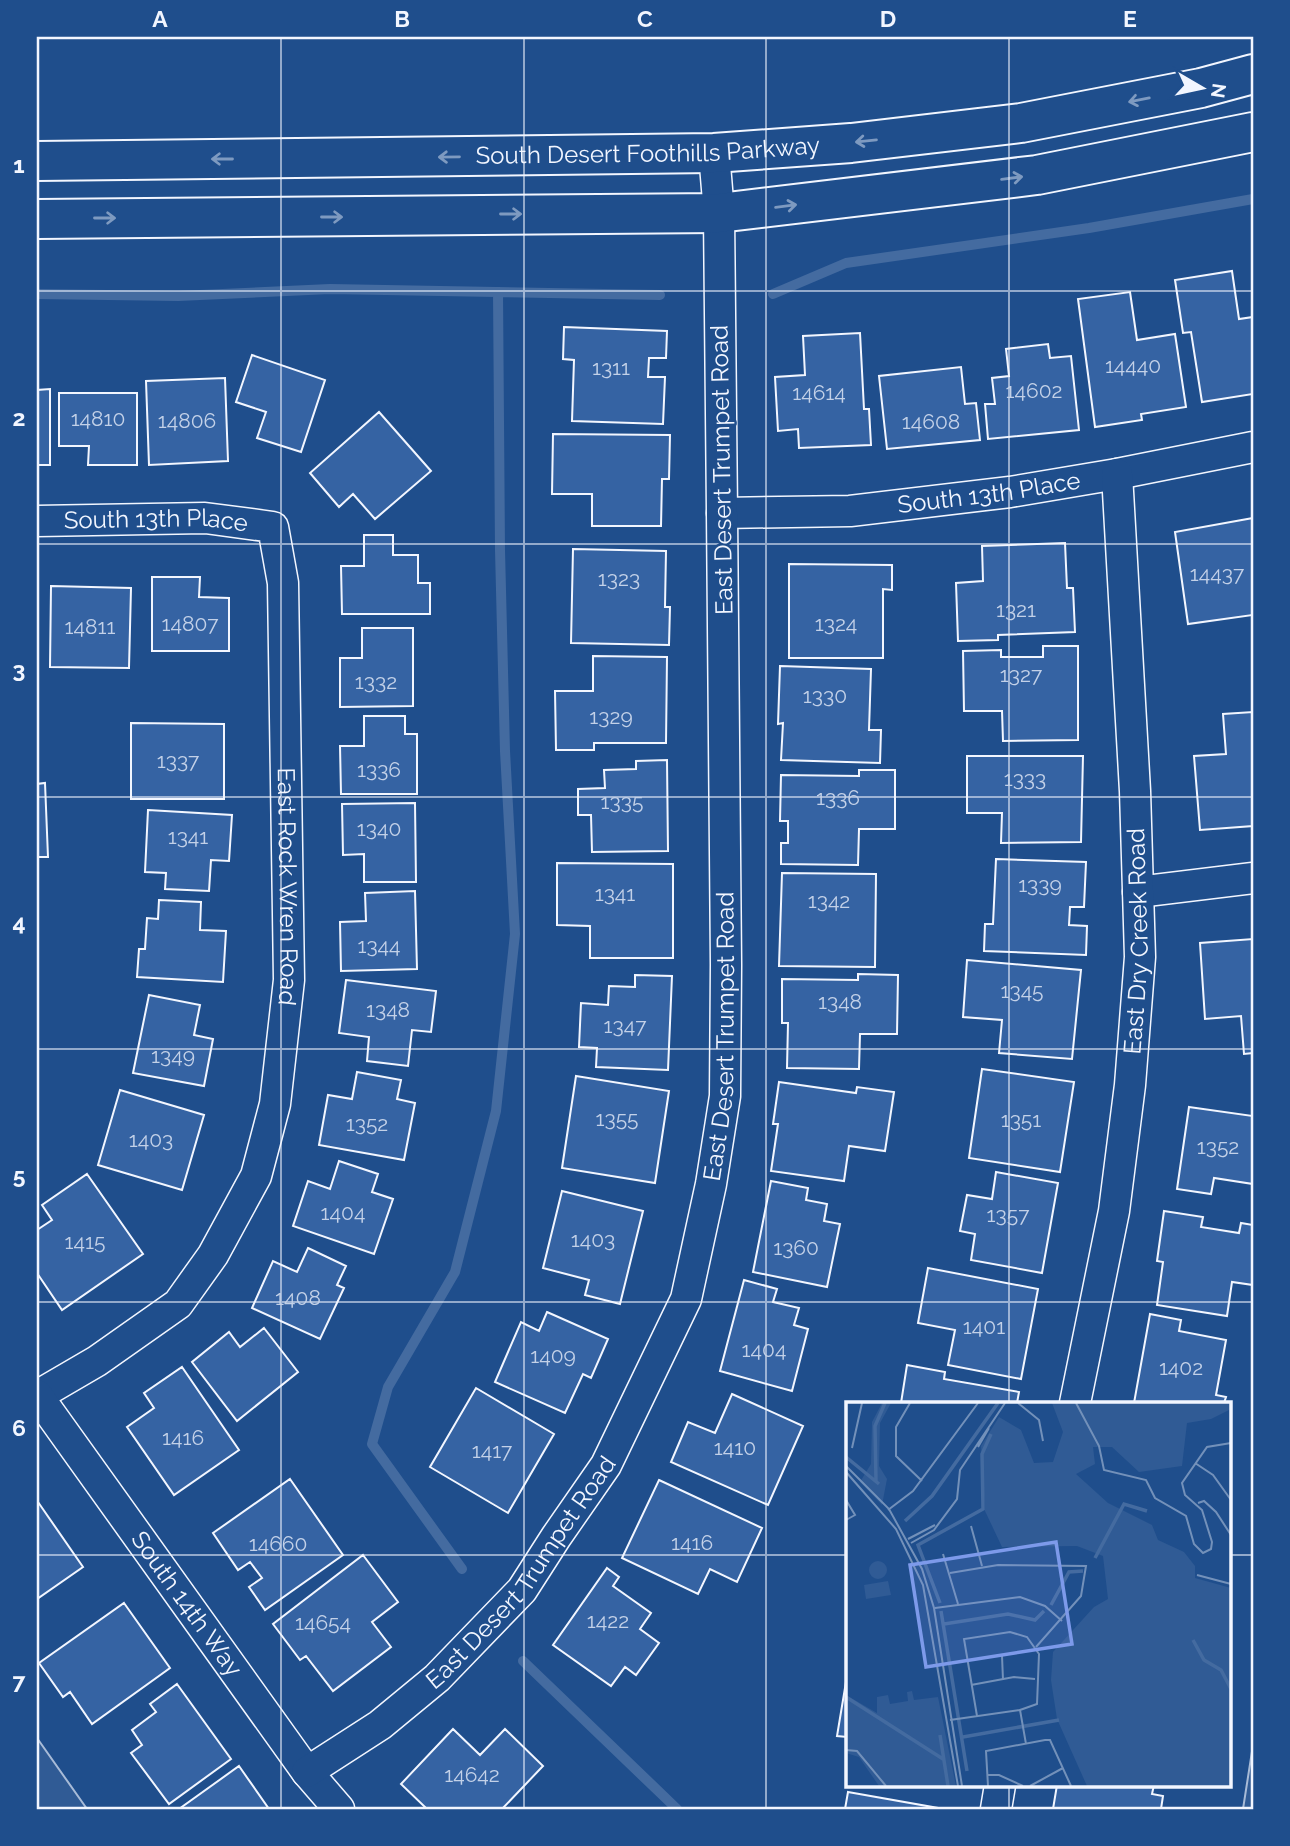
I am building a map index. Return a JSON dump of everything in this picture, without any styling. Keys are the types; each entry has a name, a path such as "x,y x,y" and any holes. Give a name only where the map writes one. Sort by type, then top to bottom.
{"street":[{"name":"South Desert Foothills Parkway","path":"37,161 713,153 851,143 1021,123 1201,88 1253,75"},
{"path":"37,219 719,213 1037,175 1253,132"},
{"name":"East Desert Trumpet Road","path":"307,1772 380,1725 437,1678 522,1590 606,1465 686,1299 711,1184 725,1096 719,213 713,153"},
{"name":"South 13th Place","path":"722,513 850,511 1010,492 1253,447"},
{"name":"East Dry Creek Road","path":"1075,1402 1114,1211 1130,1085 1140,957 1135,791 1117,474"},
{"name":"South 13th Place","path":"37,521 205,518 273,527"},
{"name":"East Rock Wren Road","path":"37,1395 97,1361 178,1304 213,1255 256,1176 275,1104 289,980 283,583 273,527"},
{"path":"1138,892 1253,878"},
{"name":"South 14th Way","path":"37,1395 307,1772 339,1809"},
{"path":"996,1809 1000,1786"}],"shaded area":[{"path":"37,1738 87,1809 37,1809"},
{"path":"1253,1745 1253,1809 1243,1809"}],"building":[{"path":"1232,271 1239,319 1253,317 1253,394 1202,402 1191,332 1183,333 1175,280"},
{"path":"1130,292 1137,340 1175,334 1186,407 1141,414 1142,420 1095,427 1078,299"},
{"path":"564,327 667,331 666,358 649,358 648,377 665,377 663,424 572,421 574,360 563,359"},
{"path":"860,333 864,409 869,409 871,445 799,448 798,429 778,431 775,377 805,375 803,336"},
{"path":"1048,344 1050,358 1071,356 1079,430 988,439 985,404 995,404 992,378 1009,376 1006,349"},
{"path":"252,355 325,380 301,452 257,438 266,412 236,402"},
{"path":"961,367 965,404 976,403 980,440 887,449 879,376"},
{"path":"225,378 228,461 149,465 146,381"},
{"path":"50,389 50,465 37,465 37,390"},
{"path":"59,393 137,393 137,465 88,465 89,446 59,446"},
{"path":"379,412 431,471 375,519 353,494 339,507 310,473"},
{"path":"553,434 670,435 669,479 662,479 661,526 592,526 592,494 552,494"},
{"path":"1253,518 1253,615 1188,624 1175,532"},
{"path":"364,535 393,535 393,555 418,555 418,583 430,583 430,614 342,614 341,566 364,566"},
{"path":"1065,543 1067,588 1073,588 1075,632 998,635 998,640 958,641 956,583 983,581 982,546"},
{"path":"573,549 666,551 665,607 670,607 669,645 571,643"},
{"path":"789,564 892,565 892,590 883,589 883,658 789,658"},
{"path":"152,577 200,577 199,597 229,598 229,651 152,651"},
{"path":"51,586 131,588 129,668 50,667"},
{"path":"362,628 413,628 413,706 340,707 340,658 362,658"},
{"path":"1043,646 1078,646 1078,740 1003,741 1002,711 964,711 963,651 1001,650 1001,657 1043,657"},
{"path":"593,656 667,657 666,743 594,743 594,750 556,750 555,691 593,691"},
{"path":"780,666 871,669 869,730 881,730 880,763 781,760 783,723 778,724"},
{"path":"1253,712 1253,826 1200,830 1194,756 1226,754 1223,714"},
{"path":"364,716 405,716 405,734 417,734 417,794 341,794 340,746 364,746"},
{"path":"131,723 224,724 224,799 131,799"},
{"path":"967,756 1083,756 1081,842 1001,843 1002,813 967,813"},
{"path":"667,760 668,851 592,852 591,815 578,815 578,789 605,788 604,770 636,769 636,761"},
{"path":"859,770 895,770 895,829 859,829 858,865 781,864 781,843 788,843 788,821 780,821 781,775 859,776"},
{"path":"45,783 48,857 37,857 37,784"},
{"path":"415,803 416,882 364,882 364,854 343,855 342,804"},
{"path":"148,810 232,815 229,861 211,860 209,891 165,889 166,873 145,872"},
{"path":"996,859 1086,862 1084,907 1070,907 1069,925 1087,926 1086,955 984,951 985,924 993,924"},
{"path":"557,863 673,864 673,958 590,958 590,926 557,925"},
{"path":"782,873 876,874 875,967 779,966"},
{"path":"415,891 417,969 341,971 340,922 366,921 365,893"},
{"path":"159,900 201,902 200,930 226,931 223,982 137,977 139,949 145,949 147,918 158,919"},
{"path":"1253,939 1253,1053 1244,1054 1241,1016 1205,1019 1200,943"},
{"path":"967,960 1081,970 1072,1059 999,1053 1002,1020 963,1017"},
{"path":"858,974 898,975 897,1034 860,1034 859,1069 787,1068 788,1023 782,1023 782,979 858,980"},
{"path":"635,975 672,976 668,1070 596,1067 597,1048 579,1047 581,1003 608,1005 609,986 635,987"},
{"path":"346,980 436,991 431,1032 412,1030 408,1066 367,1061 369,1037 339,1033"},
{"path":"149,995 200,1005 194,1035 213,1039 204,1086 133,1073"},
{"path":"982,1069 1074,1082 1060,1172 969,1158"},
{"path":"357,1072 401,1080 397,1099 415,1103 404,1160 319,1145 328,1095 352,1099"},
{"path":"576,1076 669,1091 655,1183 562,1168"},
{"path":"779,1082 856,1093 857,1087 894,1092 885,1151 849,1146 844,1181 771,1171 778,1124 773,1124"},
{"path":"120,1090 204,1115 182,1190 98,1165"},
{"path":"1189,1107 1253,1116 1253,1184 1214,1178 1211,1194 1177,1189"},
{"path":"339,1161 378,1174 372,1192 393,1199 374,1254 293,1226 308,1181 330,1189"},
{"path":"996,1172 1058,1183 1042,1273 971,1260 975,1234 960,1231 967,1195 992,1199"},
{"path":"87,1174 143,1254 62,1310 37,1273 37,1230 52,1220 42,1205"},
{"path":"771,1181 808,1188 806,1200 827,1204 824,1221 840,1224 827,1287 753,1272"},
{"path":"562,1191 643,1211 620,1304 585,1295 589,1280 543,1268"},
{"path":"1164,1211 1203,1217 1201,1227 1239,1233 1241,1223 1253,1225 1253,1285 1232,1282 1227,1316 1157,1305 1163,1262 1157,1261"},
{"path":"308,1248 346,1266 337,1285 344,1288 320,1339 252,1308 273,1261 297,1272"},
{"path":"928,1268 1038,1289 1021,1379 948,1365 955,1330 918,1323"},
{"path":"744,1280 777,1289 773,1302 799,1308 794,1325 808,1329 792,1391 720,1371"},
{"path":"547,1312 608,1339 591,1378 583,1374 565,1413 495,1382 521,1322 539,1331"},
{"path":"1150,1314 1181,1320 1179,1331 1226,1340 1216,1395 1226,1397 1224,1402 1134,1402"},
{"path":"264,1328 298,1372 237,1421 192,1362 229,1332 240,1347"},
{"path":"907,1365 945,1372 944,1379 1019,1392 1017,1402 901,1402"},
{"path":"182,1367 239,1450 174,1495 127,1427 154,1408 144,1393"},
{"path":"476,1388 554,1434 508,1513 430,1467"},
{"path":"732,1394 803,1426 768,1505 671,1462 688,1422 715,1433"},
{"path":"290,1479 343,1555 265,1610 249,1587 262,1578 250,1562 238,1570 213,1533"},
{"path":"659,1480 762,1528 737,1582 710,1569 698,1594 622,1558"},
{"path":"37,1503 83,1567 37,1599"},
{"path":"363,1555 398,1602 372,1622 391,1647 333,1691 306,1656 300,1660 273,1624"},
{"path":"607,1568 619,1577 613,1586 651,1613 640,1629 659,1643 636,1675 625,1667 611,1686 553,1645"},
{"path":"124,1603 170,1668 92,1724 70,1692 63,1697 39,1663"},
{"path":"846,1682 846,1737 837,1736"},
{"path":"177,1684 231,1759 169,1804 131,1753 142,1745 132,1730 156,1712 150,1704"},
{"path":"453,1729 480,1755 505,1729 543,1766 502,1809 427,1809 401,1784"},
{"path":"239,1766 269,1809 179,1809"},
{"path":"1057,1786 1154,1786 1152,1794 1163,1796 1161,1809 1053,1809"},
{"path":"848,1792 938,1808 845,1809"}],"waterway":[{"path":"773,294 846,263 1089,228 1253,199"},
{"path":"37,294 178,296 330,289 660,295"},
{"path":"462,1569 372,1444 388,1387 455,1272 496,1111 515,934 505,751 498,292"},
{"path":"523,1661 677,1809"}]}
